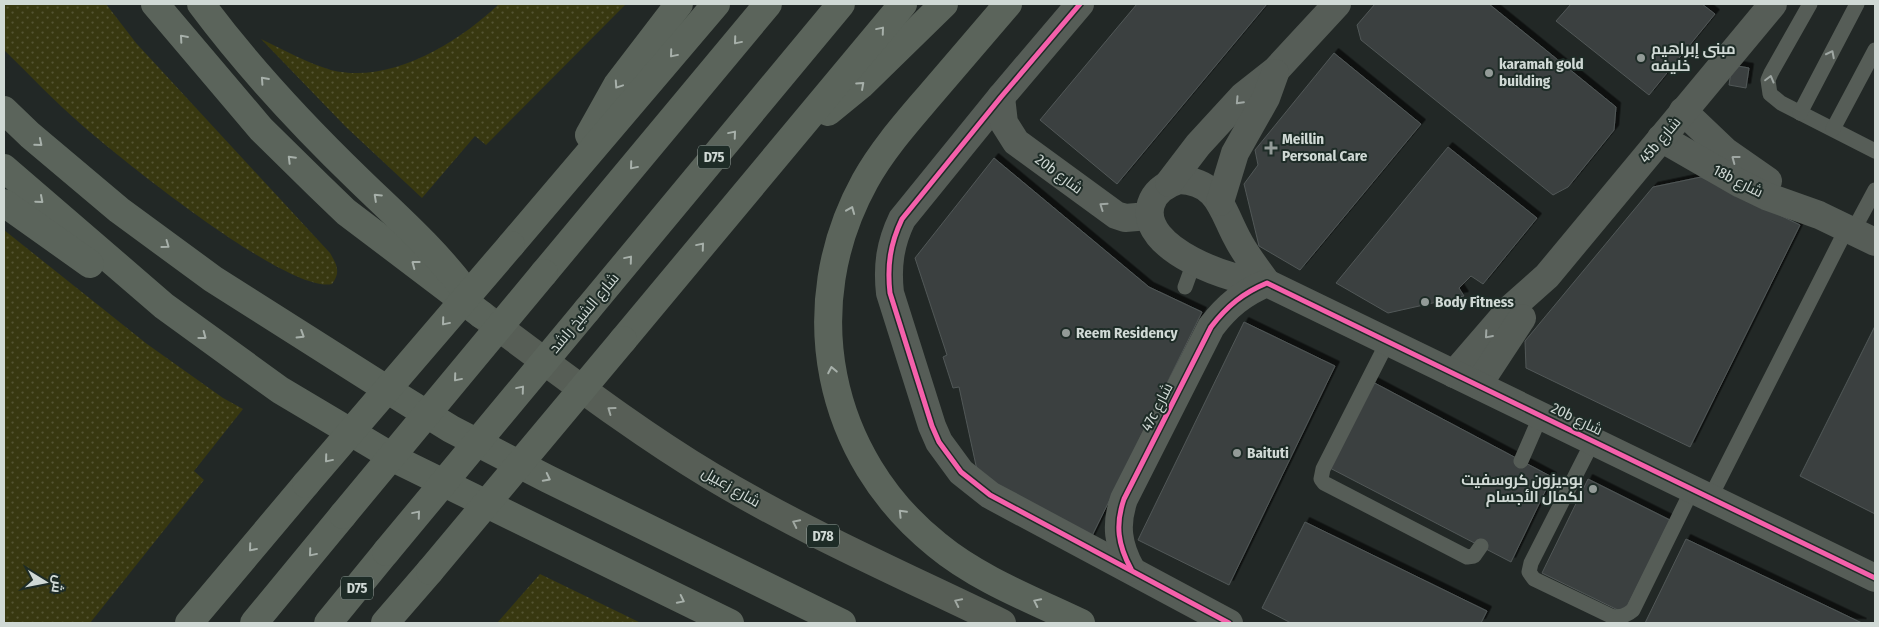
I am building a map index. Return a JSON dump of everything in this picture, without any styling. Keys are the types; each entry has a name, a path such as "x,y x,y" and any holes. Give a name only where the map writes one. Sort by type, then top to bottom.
{"highway":[{"path":"155,4 261,129 346,212 482,315"},
{"path":"201,4 241,55 310,131 429,247 466,291 482,315"},
{"path":"573,171 592,127 617,85 679,4"},
{"path":"189,623 716,4"},
{"path":"254,623 768,4"},
{"name":"شارع الشيخ راشد","path":"328,623 841,4"},
{"path":"389,620 903,4"},
{"path":"794,135 861,85 944,4"},
{"path":"1008,4 883,153 851,208 840,238 831,276 828,332 830,363 836,394 857,447 877,483 898,509 931,541 961,562 1018,593 1081,623"},
{"path":"4,110 30,135 119,210 213,279 451,429 530,470 842,623"},
{"path":"4,168 164,306 280,390 401,462 730,623"},
{"path":"4,203 83,260 164,306"},
{"path":"464,494 495,521 522,539 688,623"},
{"path":"168,623 209,587 232,572"}],"main road":[{"name":"شارع زعبيل","path":"482,315 651,439 712,477 776,514 1002,623"}],"street":[{"path":"1080,4 1001,97 902,220 894,237 889,255 890,293 932,426 949,458 961,472 990,495 1229,623"},
{"path":"1267,283 1242,280 1194,262 1177,253 1153,226 1149,216 1151,203 1158,192 1169,183 1198,144 1243,96 1276,70 1337,4"},
{"name":"45b شارع","path":"1466,379 1511,308 1547,276 1773,4"},
{"path":"1220,202 1235,153 1266,98 1276,70"},
{"name":"20b شارع","path":"1001,97 1004,123 1016,142 1116,215 1136,218 1149,216"},
{"name":"18b شارع","path":"1683,111 1740,162 1819,215"},
{"name":"18b شارع","path":"1661,138 1741,184 1766,196 1819,215 1858,234"},
{"path":"1169,183 1190,180 1213,192 1220,202 1237,239 1267,283"},
{"name":"20b شارع","path":"1267,283 1875,578"},
{"name":"47c شارع","path":"1131,569 1119,542 1120,513 1124,499 1211,328 1223,312 1224,301 1267,283"}],"lane":[{"path":"1810,4 1768,80 1770,94 1775,99 1833,129 1874,146"},
{"path":"1800,112 1857,4"},
{"path":"1833,129 1875,50"},
{"path":"1593,441 1531,563 1529,572 1534,579 1611,616 1623,617 1633,610 1858,234 1875,190"},
{"path":"1185,287 1194,262"},
{"path":"1388,341 1323,469 1321,479 1324,483 1467,557 1474,556 1481,546"},
{"path":"1521,461 1541,415"}],"shaded area":[{"path":"4,4 106,4 136,43 330,253 337,268 335,280 332,284 310,281 280,268 244,247 167,193 83,126 4,50"},
{"path":"499,4 626,4 486,145 475,136 422,198 346,127 261,39 304,60 331,70 353,73 376,72 399,66 443,46 464,33"},
{"path":"4,230 147,344 223,398 243,409 194,471 204,480 90,623 4,623"},
{"path":"540,574 641,623 497,623"}],"building":[{"path":"1137,4 1267,4 1117,184 1040,120"},
{"name":"karamah gold building","path":"1375,4 1489,4 1616,107 1614,130 1568,187 1553,195 1361,40 1357,25"},
{"name":"مبنى إبراهيم خليفه","path":"1571,4 1702,4 1715,14 1649,95 1556,21"},
{"path":"1334,53 1421,124 1300,270 1259,246 1244,184 1258,165 1255,150"},
{"path":"1732,65 1749,68 1746,88 1729,85"},
{"path":"1448,147 1537,218 1483,284 1471,276 1459,288 1464,296 1388,313 1336,283"},
{"name":"Reem Residency","path":"994,158 1149,287 1202,312 1090,540 980,484 959,387 953,388 943,357 947,355 915,258"},
{"path":"1701,177 1800,225 1690,447 1526,368 1525,341 1653,187"},
{"name":"Baituti","path":"1244,322 1335,366 1229,585 1138,540"},
{"path":"1875,326 1875,514 1800,476"},
{"path":"1369,380 1552,477 1511,562 1326,466"},
{"path":"1588,479 1670,520 1624,613 1542,573"},
{"path":"1305,522 1487,611 1481,623 1291,623 1262,608"},
{"path":"1686,539 1862,623 1645,623"}],"cycle path":[{"path":"1080,4 1001,97 902,219 890,255 890,293 932,426 939,442 961,472 990,495 1229,623"},
{"path":"1131,569 1123,552 1119,535 1119,518 1124,499 1211,327 1236,301 1250,291 1267,283 1875,578"}],"place":[{"name":"مبنى إبراهيم خليفه","path":"1641,58"},
{"name":"karamah gold building","path":"1489,73"},
{"name":"Meillin Personal Care","path":"1271,148"},
{"name":"Body Fitness","path":"1425,302"},
{"name":"Reem Residency","path":"1066,333"},
{"name":"Baituti","path":"1237,453"},
{"name":"بوديزون كروسفيت لكمال الأجسام","path":"1593,489"}]}
